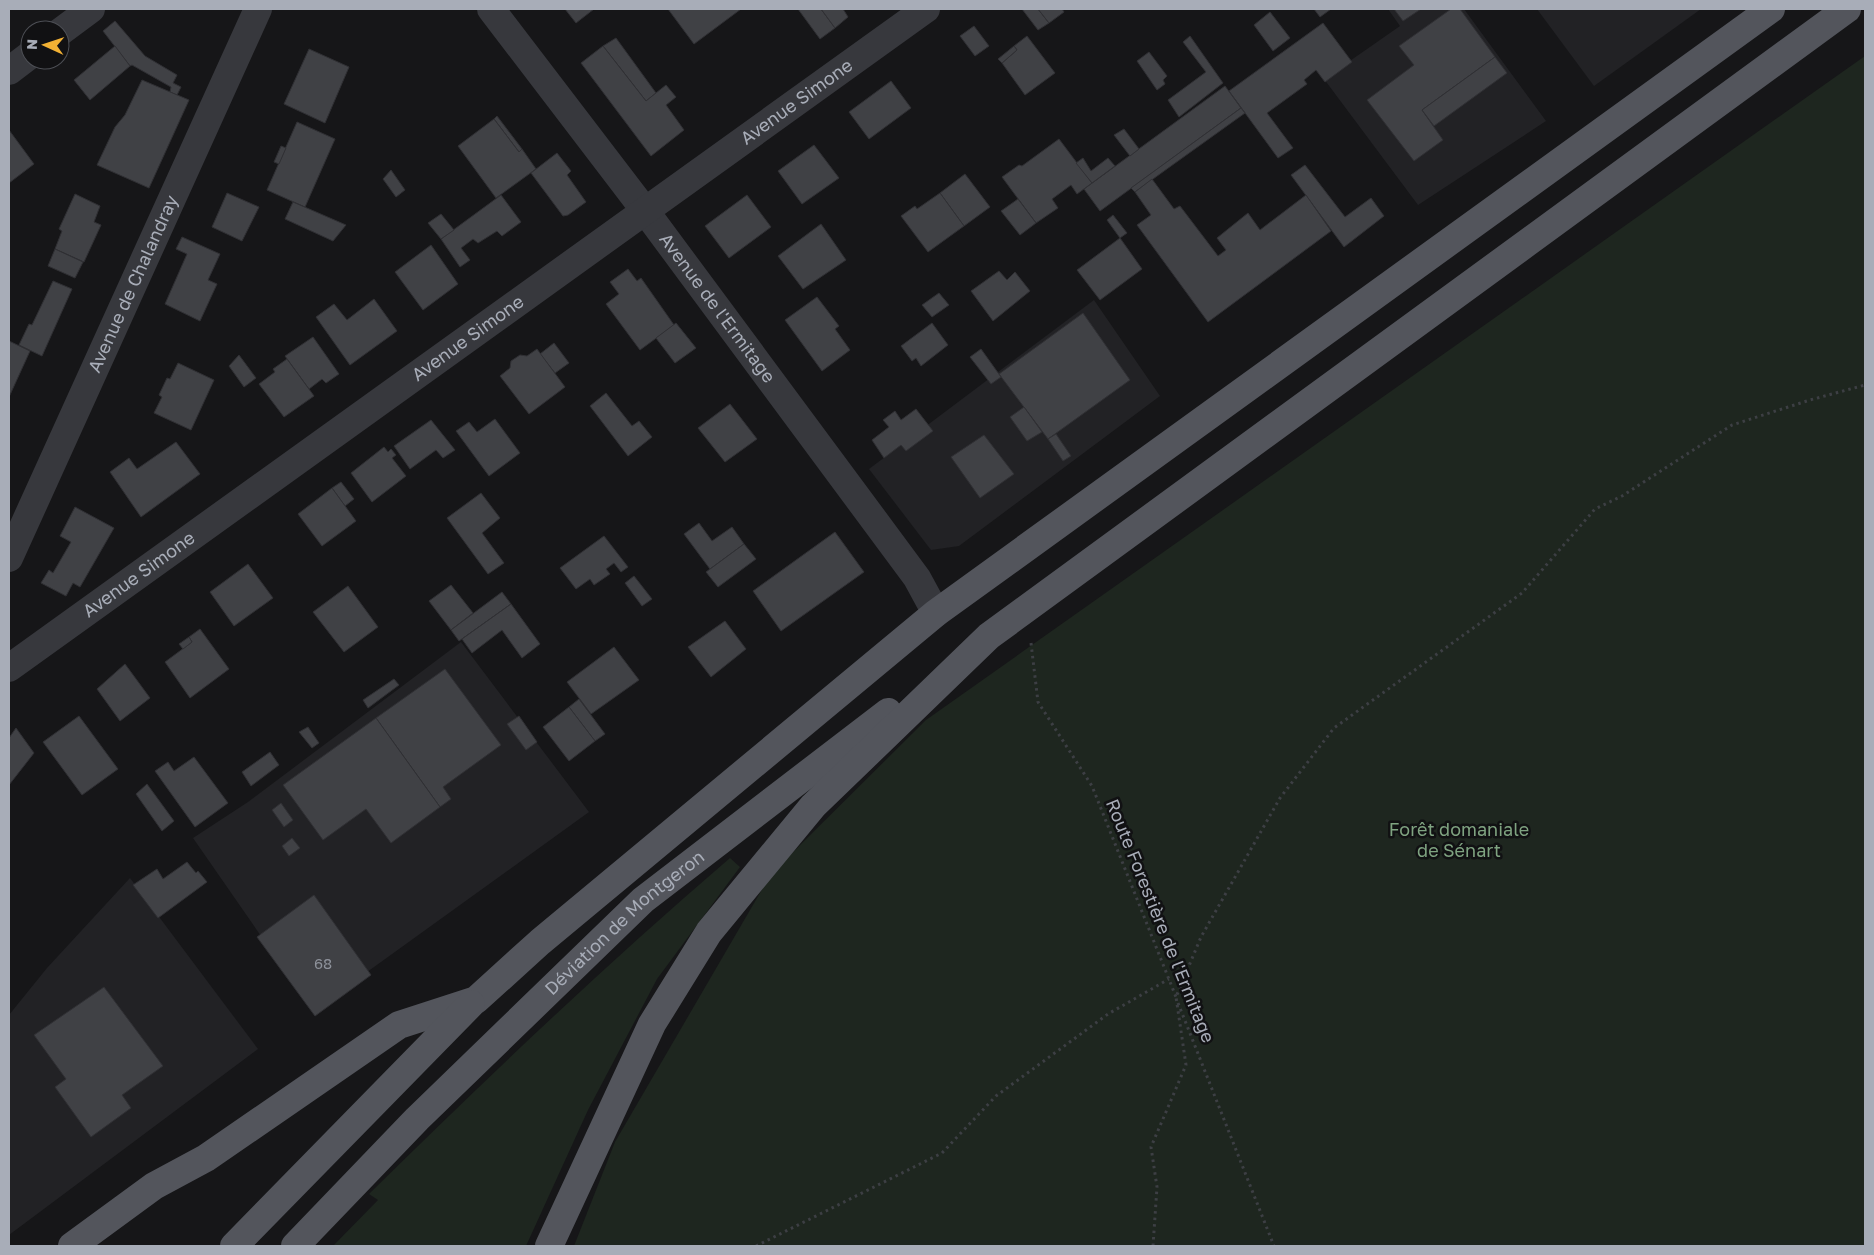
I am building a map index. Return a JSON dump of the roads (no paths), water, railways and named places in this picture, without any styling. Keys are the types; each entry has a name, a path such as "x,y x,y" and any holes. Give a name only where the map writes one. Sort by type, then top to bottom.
{"main road":[{"path":"234,1246 476,1000 555,930 936,613 1770,9"},
{"path":"549,1246 652,1024 709,932 813,806 989,636 1848,9"},
{"name":"Déviation de Montgeron","path":"295,1246 417,1119 643,900 989,636"},
{"path":"72,1246 154,1186 206,1158 400,1026 476,1000"}],"street":[{"path":"70,25 91,9"},
{"name":"Avenue de Chalandray","path":"9,558 258,9"},
{"name":"Avenue de l'Ermitage","path":"491,9 646,212 917,578 936,613"},
{"name":"Avenue Simone","path":"9,668 926,9"},
{"path":"9,71 20,63"}],"park label":[{"name":"Forêt domaniale de Sénart","path":"1459,840"}]}
